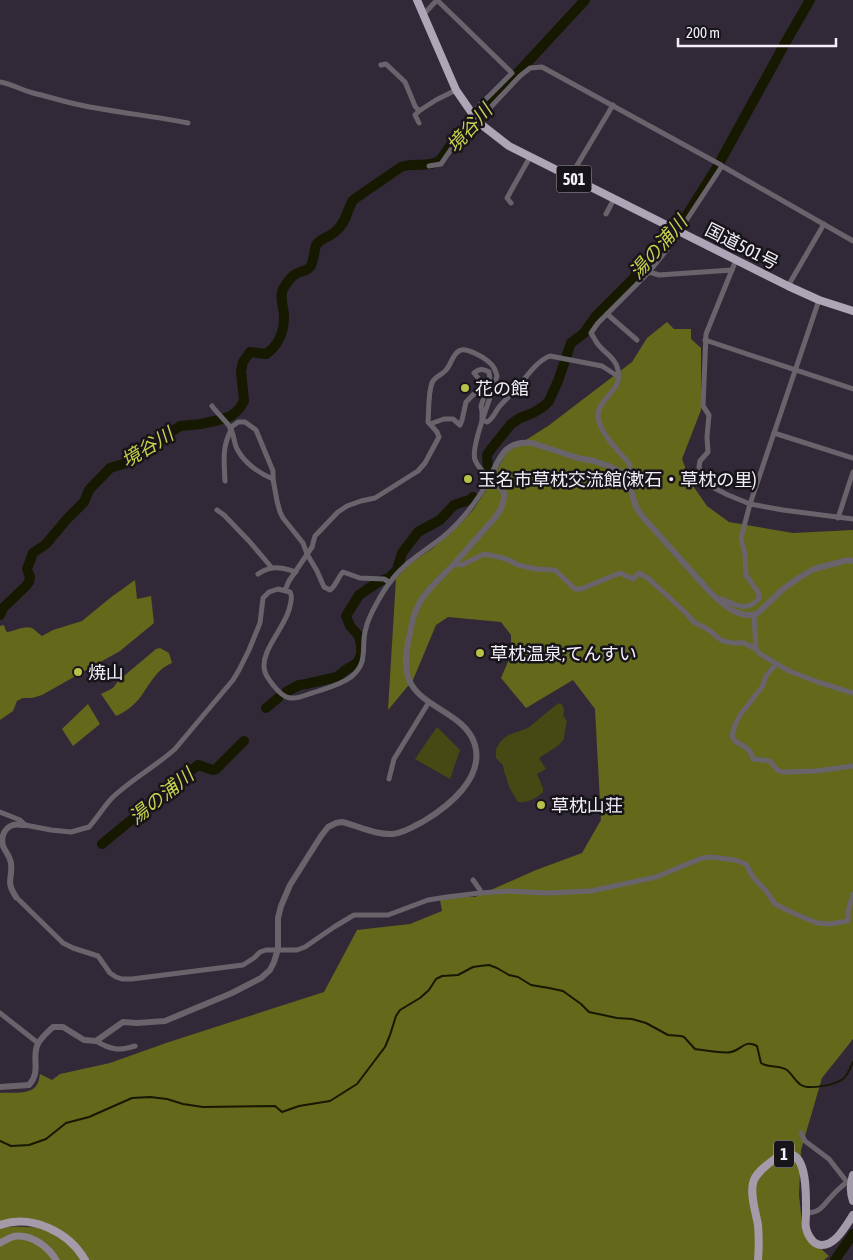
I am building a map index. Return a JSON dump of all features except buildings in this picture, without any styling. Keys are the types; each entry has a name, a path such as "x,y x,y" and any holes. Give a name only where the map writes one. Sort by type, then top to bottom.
{"highway":[{"name":"国道501号","path":"417,0 456,90 474,118 509,146 788,286 819,300 853,311"}],"main road":[{"name":"1","path":"758,1260 758,1228 752,1184 755,1177 762,1170 781,1155 791,1154 796,1156 802,1166 805,1182 806,1228 814,1242 826,1245 831,1243 853,1215"},
{"path":"850,1180 853,1201"},
{"path":"0,1225 19,1222 35,1224 58,1232 80,1252 85,1260"},
{"path":"0,1244 11,1237 28,1238 42,1244 56,1260"}],"street":[{"path":"423,15 437,0 512,73 474,118 441,164 429,166"},
{"path":"381,65 386,64 405,82 419,111"},
{"path":"474,118 530,68 542,66 853,241"},
{"path":"0,82 11,84 32,93 84,106 188,123"},
{"path":"419,123 415,115 419,111 456,90"},
{"path":"570,177 613,105"},
{"path":"511,203 507,198 530,157"},
{"path":"719,164 697,204 649,272 606,314 591,333 598,344 611,356 618,369 619,377 618,383 599,406 597,415 599,424 628,462 630,468 627,477 636,507 642,516 709,591 718,600 740,614 754,615 783,589 814,569 848,560 853,561"},
{"path":"606,214 614,198"},
{"path":"788,286 824,224"},
{"path":"736,260 706,334 703,406 709,415 708,452 700,461 699,467 708,485 750,504 853,519"},
{"path":"649,272 659,275 732,270"},
{"path":"718,600 722,598 740,606 749,606 759,598 758,592 746,575 745,555 741,538 750,504 819,300"},
{"path":"606,314 637,340"},
{"path":"705,340 853,388"},
{"path":"96,1041 123,1022 165,1021 232,993 261,978 270,970 278,949 278,918 285,896 328,827 342,822 382,834 395,834 431,817 450,803 467,783 474,768 476,757 475,746 470,733 454,718 429,702 415,690 407,674 406,657 410,631 421,599 492,521 503,504 504,492 502,487 482,470 474,458 475,444 482,420 498,376 492,363 477,354 463,349 459,350 447,370 434,379 432,383 428,422 439,437 425,463 418,471 375,498 360,501 338,512 315,536 312,547 285,590"},
{"path":"482,420 486,422 490,420 543,358 550,356 602,366 619,377"},
{"path":"430,424 444,419 453,419 460,425 466,402 482,383 474,373 478,369 489,372 490,380 481,406 482,420"},
{"path":"212,406 230,429 237,449 246,461 263,475 273,479"},
{"path":"225,480 224,445 230,429 238,422 245,422 256,430 272,471 280,512 303,543 324,587 330,590 334,587 344,572 360,578 387,581"},
{"path":"774,433 853,458"},
{"path":"627,477 614,469 594,461 578,458 532,443 516,444 509,447 504,452 483,492 463,516 444,536 403,566 387,581 366,626 363,659 359,668 343,681 299,699 288,698 281,694 264,671 268,649 290,612 292,596 290,592 285,590 278,589 269,592 264,598 260,624 233,680 174,749 114,796 89,827 71,832 16,825 10,826 5,831 2,839 3,847 11,859 9,883 11,890 64,943 72,948 98,956 110,973 122,979 243,965 260,952 266,950 297,950 305,947 354,915 388,915 428,900 480,893 591,891 656,877 702,858 711,857 735,860 746,864 753,877 775,904 818,923 830,924 848,921 848,911 853,894"},
{"path":"838,518 853,472"},
{"path":"217,510 249,541 272,568"},
{"path":"454,564 462,565 484,554 495,556 518,565 536,569 555,570 575,589 580,589 620,572 633,579 639,573 649,579 694,622 709,630 723,641 744,644 756,649 760,654 789,671 853,693"},
{"path":"258,574 267,567 296,572"},
{"path":"754,615 756,649"},
{"path":"776,664 766,676 762,687 740,715 732,736 735,741 745,746 750,751 753,759 770,761 778,770 783,772 816,771 853,766"},
{"path":"389,779 394,759 429,702"},
{"path":"0,812 20,820 24,825"},
{"path":"474,880 480,893"},
{"path":"0,1013 38,1043"},
{"path":"0,1087 29,1085 34,1079 38,1043 53,1027 63,1027 84,1040 96,1041 119,1050 135,1046"},
{"path":"802,1133 805,1141 829,1159 850,1180 831,1196 824,1206 814,1213 806,1213"}],"green space":[{"path":"667,322 674,329 691,329 691,339 701,348 701,410 682,459 691,483 707,506 729,522 793,533 853,530 853,1039 822,1078 801,1150 799,1195 803,1232 829,1256 824,1260 0,1260 0,1226 53,1228 0,1223 0,1093 29,1091 37,1085 40,1074 52,1080 60,1074 110,1063 324,992 357,930 410,924 442,911 440,900 475,897 536,870 582,853 601,820 595,709 573,680 526,708 501,678 511,655 511,635 501,622 448,617 436,625 413,680 388,710 396,578 410,564 433,548 473,510 510,450 548,426 632,362 647,338"},
{"path":"135,580 137,599 151,596 154,623 120,651 42,695 23,698 17,701 13,711 0,720 0,626 4,625 7,632 29,627 42,636 53,630 82,621"},
{"path":"160,648 169,653 172,663 153,678 134,704 116,716 101,694 113,688 118,681 156,649"},
{"path":"560,703 564,709 563,715 567,721 564,739 559,745 539,758 546,769 537,774 543,792 531,800 518,802 510,789 503,765 496,758 496,749 500,742 508,735 528,728"},
{"path":"88,704 100,724 73,746 62,729"},
{"path":"437,727 460,750 450,779 415,759"}],"waterway":[{"name":"境谷川","path":"0,615 3,608 29,582 30,577 27,569 33,553 46,544 84,502 89,490 110,468 126,463 180,426 219,420 231,416 239,409 244,401 241,371 243,362 250,352 266,354 277,343 284,323 281,296 283,289 292,277 310,267 316,245 339,228 353,200 401,167 432,164 440,160 450,146 585,0"},
{"name":"湯の浦川","path":"488,470 487,455 511,424 533,413 549,401 571,343 584,333 596,316 673,236 680,226 716,169 810,0"},
{"name":"湯の浦川","path":"286,692 299,685 337,677 357,663 361,655 359,636 350,626 346,616 359,595 380,581 389,578 397,570 402,553 418,532 440,520 454,505 473,497"},
{"name":"湯の浦川","path":"266,708 278,698"},
{"name":"湯の浦川","path":"102,844 198,765 213,770 216,769 244,741"},
{"path":"0,1141 11,1146 29,1145 46,1139 66,1123 89,1117 132,1098 150,1097 167,1099 203,1107 275,1106 282,1112 299,1106 330,1101 357,1084 385,1047 400,1010 420,998 429,990 436,979 442,976 458,975 473,967 489,965 509,975 518,977 531,985 563,991 589,1012 632,1019 646,1023 668,1035 684,1037 695,1049 728,1052 735,1051 746,1044 753,1044 757,1046 761,1063 767,1066 784,1068 801,1085 810,1087 822,1086 839,1081 846,1076 853,1062"},
{"path":"835,1260 853,1234"}],"place":[{"name":"花の館","path":"465,388"},
{"name":"玉名市草枕交流館(漱石・草枕の里)","path":"468,479"},
{"name":"草枕温泉;てんすい","path":"480,653"},
{"name":"焼山","path":"78,672"},
{"name":"草枕山荘","path":"541,805"}]}
